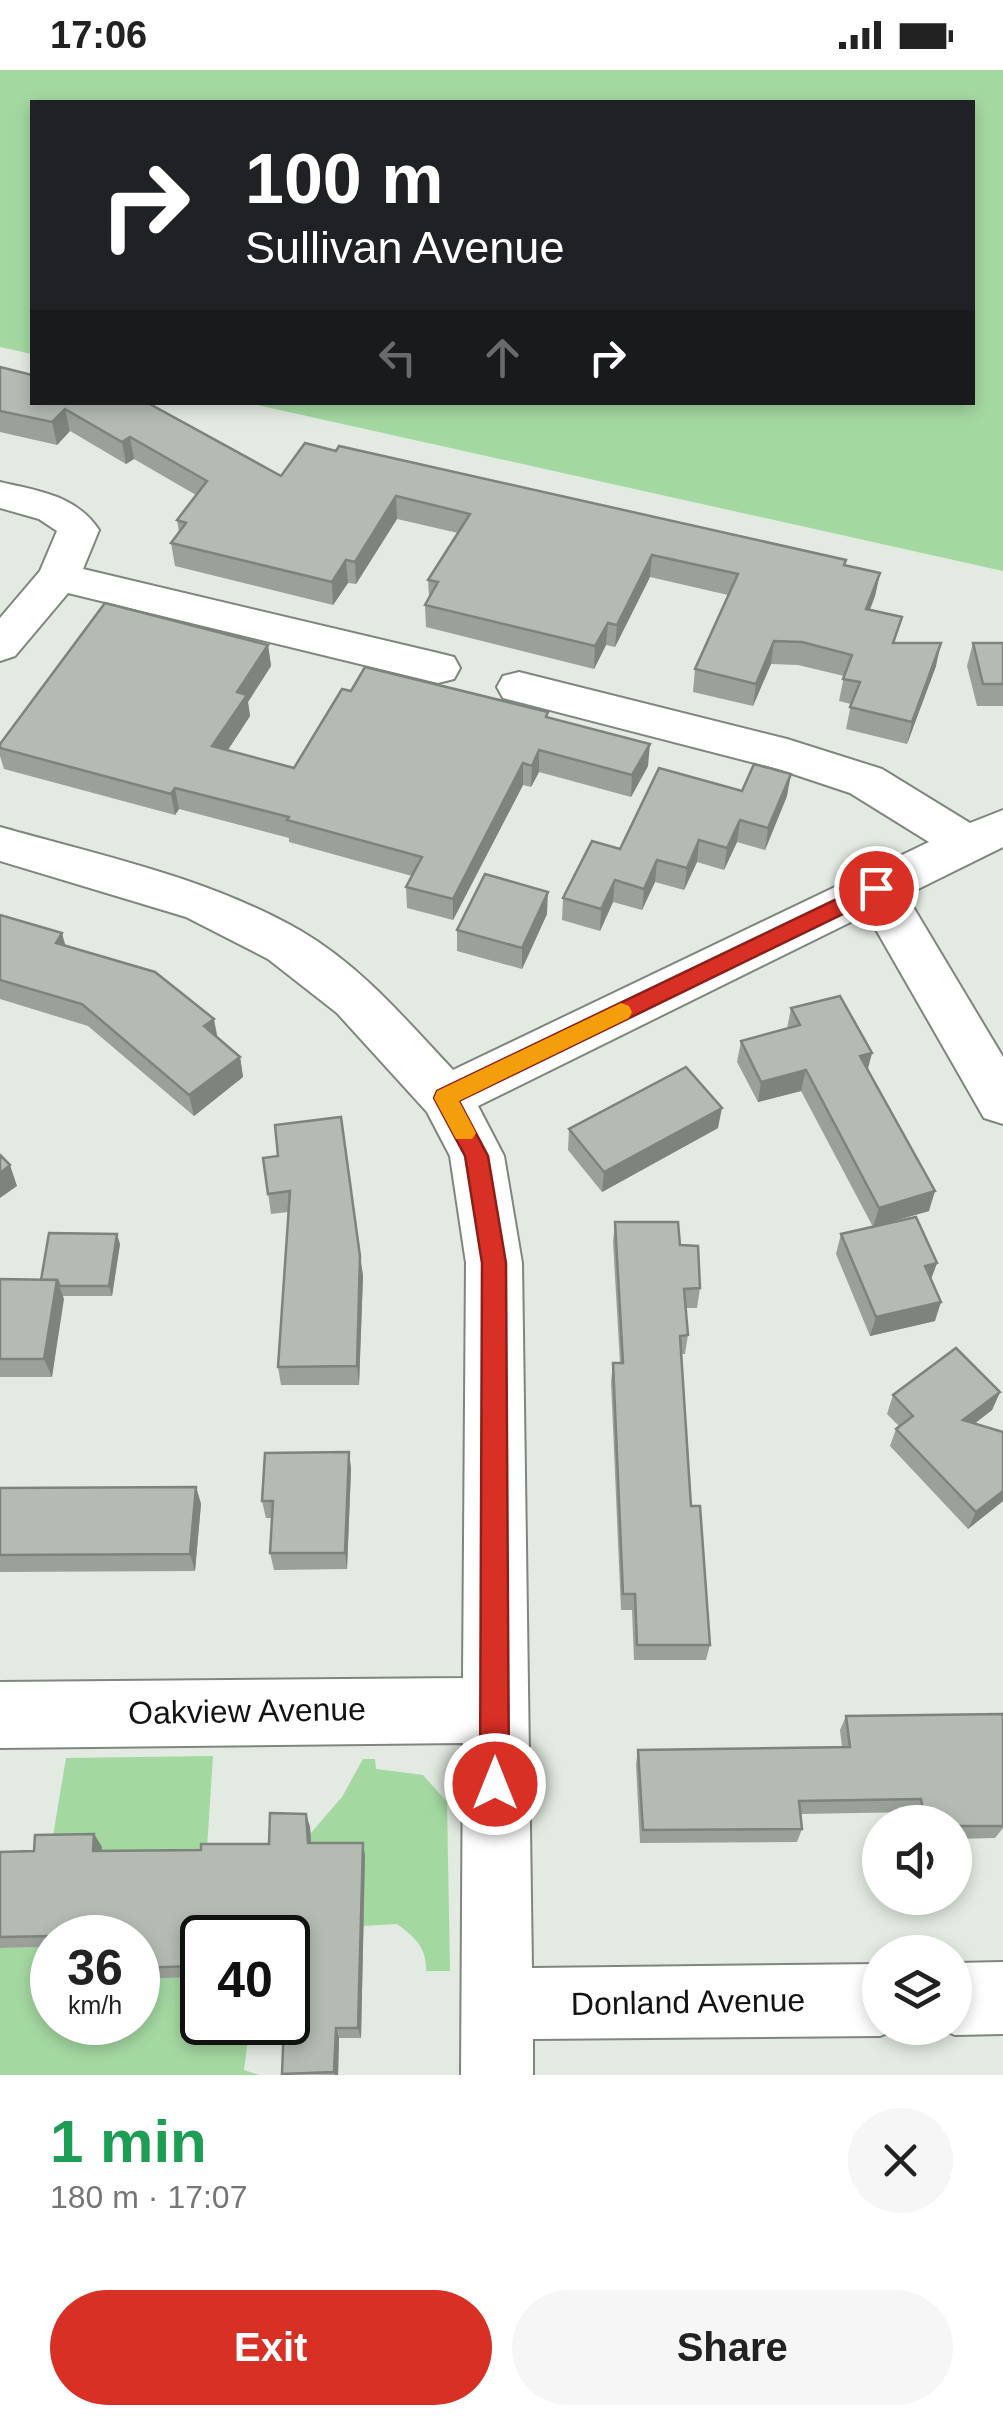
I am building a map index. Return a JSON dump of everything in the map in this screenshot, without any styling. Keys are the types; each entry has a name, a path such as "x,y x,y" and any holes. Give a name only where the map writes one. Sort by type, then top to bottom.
{"street":[{"path":"0,495 70,518 78,530 72,555 58,578 0,646"},
{"path":"58,578 438,668"},
{"path":"519,687 788,755 866,781 984,835"},
{"path":"446,1098 984,835"},
{"path":"0,844 204,904 286,946 355,999 446,1098 476,1156 494,1263 497,2075"},
{"path":"876,888 1003,1103"},
{"name":"Oakview Avenue","path":"0,1715 494,1710"},
{"path":"972,1999 1003,1998"},
{"name":"Donland Avenue","path":"496,2004 862,2000"}],"green space":[{"path":"0,70 1003,70 1003,571 257,405 975,405 975,100 30,100 30,354 0,347"},
{"path":"213,1756 203,1915 180,1915 180,2045 247,2045 244,2070 259,2075 0,2075 0,1948 30,1947 30,2045 160,2045 160,1978 175,1977 179,1945 160,1931 160,1915 139,1915 51,1848 66,1758"},
{"path":"363,1759 375,1759 376,1769 423,1775 447,1802 450,1971 426,1971 419,1944 397,1924 362,1926 310,1856 310,1834 342,1797"}],"building":[{"path":"0,367 30,374 30,405 151,405 281,476 305,443 336,451 339,446 846,560 844,565 880,573 866,609 902,617 893,643 941,643 912,722 850,707 860,682 843,679 852,655 802,642 774,641 756,684 695,669 738,574 652,555 617,625 608,623 595,646 425,605 438,582 428,580 470,514 396,496 355,562 346,560 332,582 171,543 186,523 177,520 207,481 130,437 122,442 65,409 52,422 0,411"},
{"path":"105,603 268,645 237,692 247,695 212,746 294,768 342,689 351,691 365,667 548,712 546,717 650,744 632,775 539,750 532,766 523,763 453,899 406,887 422,857 287,820 289,817 175,788 171,794 0,748"},
{"path":"973,643 1003,643 1003,684 983,684"},
{"path":"754,764 791,774 768,828 740,820 727,848 699,840 687,868 657,860 644,889 615,880 601,909 563,898 592,841 620,849 659,768 742,791"},
{"path":"485,874 548,892 522,948 457,930"},
{"path":"0,915 62,933 56,943 155,972 214,1019 204,1026 240,1057 189,1095 82,1004 0,980"},
{"path":"840,996 872,1053 860,1056 935,1191 879,1208 806,1070 761,1082 741,1041 800,1025 791,1008"},
{"path":"686,1067 722,1108 604,1172 569,1129"},
{"path":"341,1117 360,1256 357,1366 278,1367 290,1191 268,1194 263,1158 278,1156 275,1125"},
{"path":"0,1155 10,1165 0,1173"},
{"path":"916,1217 937,1263 925,1266 941,1302 876,1317 841,1234"},
{"path":"615,1222 678,1222 680,1245 698,1246 700,1288 684,1289 688,1335 680,1336 691,1506 700,1506 710,1645 637,1645 635,1594 623,1594 613,1363 623,1363"},
{"path":"49,1233 117,1234 109,1286 60,1286 57,1280 41,1280"},
{"path":"0,1279 57,1280 44,1359 0,1359"},
{"path":"956,1348 1000,1392 963,1420 1003,1432 1003,1491 976,1512 896,1429 913,1416 893,1395"},
{"path":"349,1452 345,1553 270,1553 273,1501 262,1501 265,1453"},
{"path":"196,1487 190,1554 0,1555 0,1488"},
{"path":"1003,1714 1003,1826 972,1826 972,1805 922,1805 921,1799 799,1801 802,1829 643,1830 638,1750 850,1747 846,1716"},
{"path":"270,1813 306,1814 308,1843 363,1843 358,2028 336,2028 334,2072 282,2074 283,2045 310,2045 310,1915 180,1915 180,1966 160,1967 160,1915 30,1915 30,1936 0,1937 0,1852 34,1851 35,1835 94,1834 93,1851 201,1850 201,1844 269,1844"}],"slow traffic":[{"path":"464,1133 446,1098 621,1012"}],"route":[{"path":"495,1784 494,1263 476,1156 446,1098 876,888"}]}
